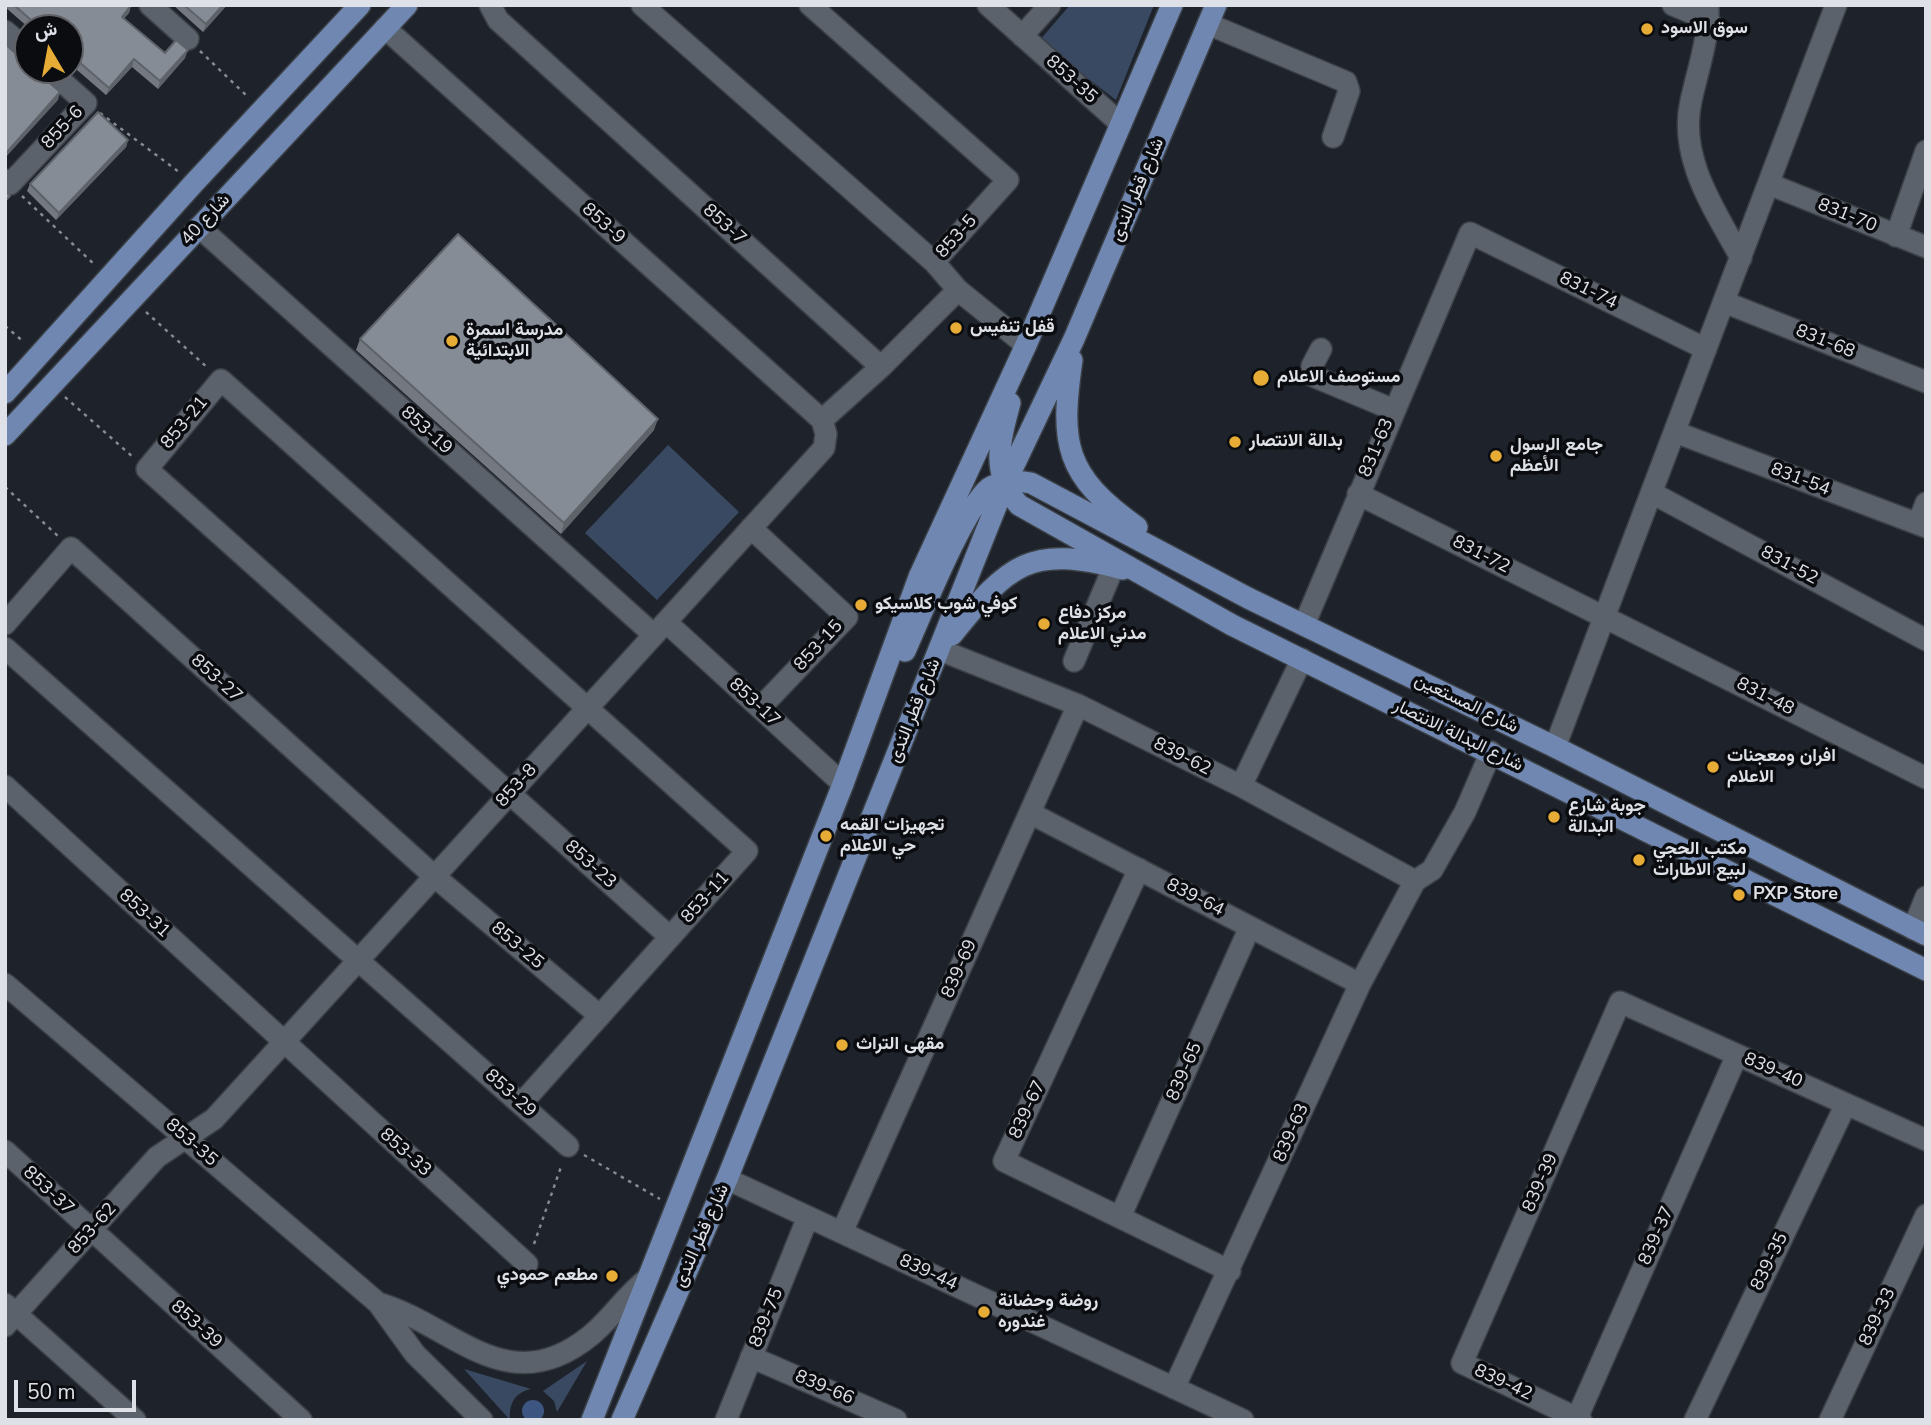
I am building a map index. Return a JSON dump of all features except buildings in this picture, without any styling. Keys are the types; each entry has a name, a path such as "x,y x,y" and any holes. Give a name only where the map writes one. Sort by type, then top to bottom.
{"main road":[{"name":"شارع 40","path":"5,393 194,183 360,5"},
{"name":"شارع 40","path":"5,435 407,5"},
{"name":"شارع قطر الندى","path":"592,1420 843,783 919,577 1026,345 1172,5"},
{"name":"شارع قطر الندى","path":"622,1420 727,1179 1005,484 1074,339 1212,15"},
{"path":"1074,339 1065,426 1071,457 1105,504 1204,574"},
{"path":"843,783 973,506 991,486 1005,484 998,450 1026,345"},
{"path":"44,349 72,363"},
{"name":"شارع المستعين","path":"1005,484 1031,483 1248,598 1555,747 1920,932"},
{"name":"شارع البدالة الانتصار","path":"1005,484 1019,505 1232,625 1926,970"},
{"path":"940,650 990,588 1014,569 1054,557 1114,566 1146,575"},
{"path":"1232,625 1248,598"},
{"path":"668,1312 646,1282 681,1282"}],"street":[{"path":"150,5 188,39"},
{"name":"853-7","path":"491,5 498,20 881,367"},
{"name":"853-5","path":"642,5 934,262 1008,180 810,5"},
{"name":"853-35","path":"988,5 1121,124"},
{"path":"1022,36 1050,5"},
{"path":"1674,5 1709,13 1706,49 1690,103 1688,137 1702,184 1741,258"},
{"path":"1555,747 1836,5"},
{"path":"1212,15 1346,82 1349,91 1333,137"},
{"name":"853-9","path":"385,28 822,420"},
{"name":"855-6","path":"8,182 86,103 65,84"},
{"path":"1896,236 1926,150"},
{"name":"831-70","path":"1769,184 1926,247"},
{"name":"853-19","path":"199,226 660,629"},
{"name":"831-74","path":"1470,233 1706,349"},
{"name":"831-63","path":"1304,625 1470,233"},
{"path":"934,262 958,290 1026,345"},
{"path":"822,420 881,367 958,290"},
{"name":"831-68","path":"1724,302 1926,382"},
{"path":"1321,349 1312,366 1315,377 1394,410"},
{"name":"853-21","path":"147,469 221,380 587,709"},
{"name":"853-8","path":"185,1138 208,1126 824,448 826,433 822,420"},
{"name":"831-54","path":"1675,432 1922,526"},
{"path":"147,469 511,793"},
{"name":"831-52","path":"1652,492 1926,640"},
{"name":"831-72","path":"1358,494 1604,617"},
{"path":"1922,526 1926,503"},
{"name":"853-15","path":"751,528 847,617 760,708"},
{"path":"5,624 71,548"},
{"name":"853-27","path":"71,548 435,876"},
{"path":"1074,661 1114,566"},
{"name":"831-48","path":"1604,617 1926,778"},
{"name":"853-17","path":"660,629 760,708 843,783"},
{"path":"5,648 358,960"},
{"name":"839-62","path":"940,650 1078,705 1241,786 1415,881"},
{"path":"1241,786 1302,659"},
{"name":"839-69","path":"842,1232 1078,705"},
{"name":"853-11","path":"521,1104 747,851 587,709"},
{"name":"839-63","path":"1174,1388 1360,984 1415,881 1432,870 1465,812 1491,752"},
{"name":"853-31","path":"5,786 284,1042"},
{"name":"853-23","path":"511,793 670,937"},
{"name":"839-64","path":"1030,813 1360,984"},
{"name":"839-67","path":"1139,869 1004,1161 1230,1271"},
{"name":"853-25","path":"435,876 600,1016"},
{"path":"1920,932 1926,897"},
{"name":"839-65","path":"1119,1217 1250,927"},
{"name":"853-29","path":"358,960 568,1146"},
{"name":"853-35","path":"5,984 378,1303 415,1353 482,1420"},
{"name":"839-40","path":"1620,1002 1926,1140"},
{"name":"839-39","path":"1462,1363 1620,1002"},
{"name":"853-33","path":"284,1042 527,1264"},
{"name":"839-37","path":"1579,1419 1737,1055"},
{"name":"839-35","path":"1695,1420 1846,1104"},
{"name":"853-62","path":"9,1315 158,1157 185,1138"},
{"name":"853-37","path":"5,1151 91,1231"},
{"name":"839-44","path":"727,1179 1235,1418"},
{"name":"839-33","path":"1830,1420 1926,1215"},
{"name":"839-75","path":"726,1420 808,1217"},
{"name":"853-39","path":"91,1231 301,1420"},
{"name":"853-35","path":"378,1303 417,1317 474,1352 499,1361 526,1362 552,1356 578,1344 646,1282"},
{"path":"9,1315 135,1420"},
{"name":"839-66","path":"751,1357 897,1420"},
{"name":"839-42","path":"1462,1363 1579,1419"}],"path":[{"path":"188,39 261,110"},
{"path":"86,103 194,183"},
{"path":"8,182 109,279"},
{"path":"132,299 221,380"},
{"path":"5,326 44,349"},
{"path":"51,385 147,469"},
{"path":"5,487 71,548"},
{"path":"527,1264 568,1146 675,1208"}],"shaded area":[{"path":"1070,5 1154,5 1116,100 1039,41"},
{"path":"668,445 739,512 657,600 585,533"},
{"path":"587,1361 557,1412 554,1401 543,1391"},
{"path":"464,1369 531,1389 520,1393 514,1400 510,1409 510,1420"},
{"path":"529,1400 537,1400 544,1407 544,1415 537,1422 529,1422 522,1415 522,1407"}],"place":[{"name":"سوق الاسود","path":"1647,29"},
{"name":"قفل تنفيس","path":"956,328"},
{"name":"مدرسة اسمرة الابتدائية","path":"452,341"},
{"name":"مستوصف الاعلام","path":"1261,378"},
{"name":"بدالة الانتصار","path":"1235,442"},
{"name":"جامع الرسول الأعظم","path":"1496,456"},
{"name":"كوفي شوب كلاسيكو","path":"861,605"},
{"name":"مركز دفاع مدني الاعلام","path":"1044,624"},
{"name":"افران ومعجنات الاعلام","path":"1713,767"},
{"name":"جوبة شارع البدالة","path":"1554,817"},
{"name":"تجهيزات القمه حي الاعلام","path":"826,836"},
{"name":"مكتب الحجي لبيع الاطارات","path":"1639,860"},
{"name":"PXP Store","path":"1739,895"},
{"name":"مقهى التراث","path":"842,1045"},
{"name":"مطعم حمودي","path":"612,1276"},
{"name":"روضة وحضانة غندوره","path":"984,1312"}]}
